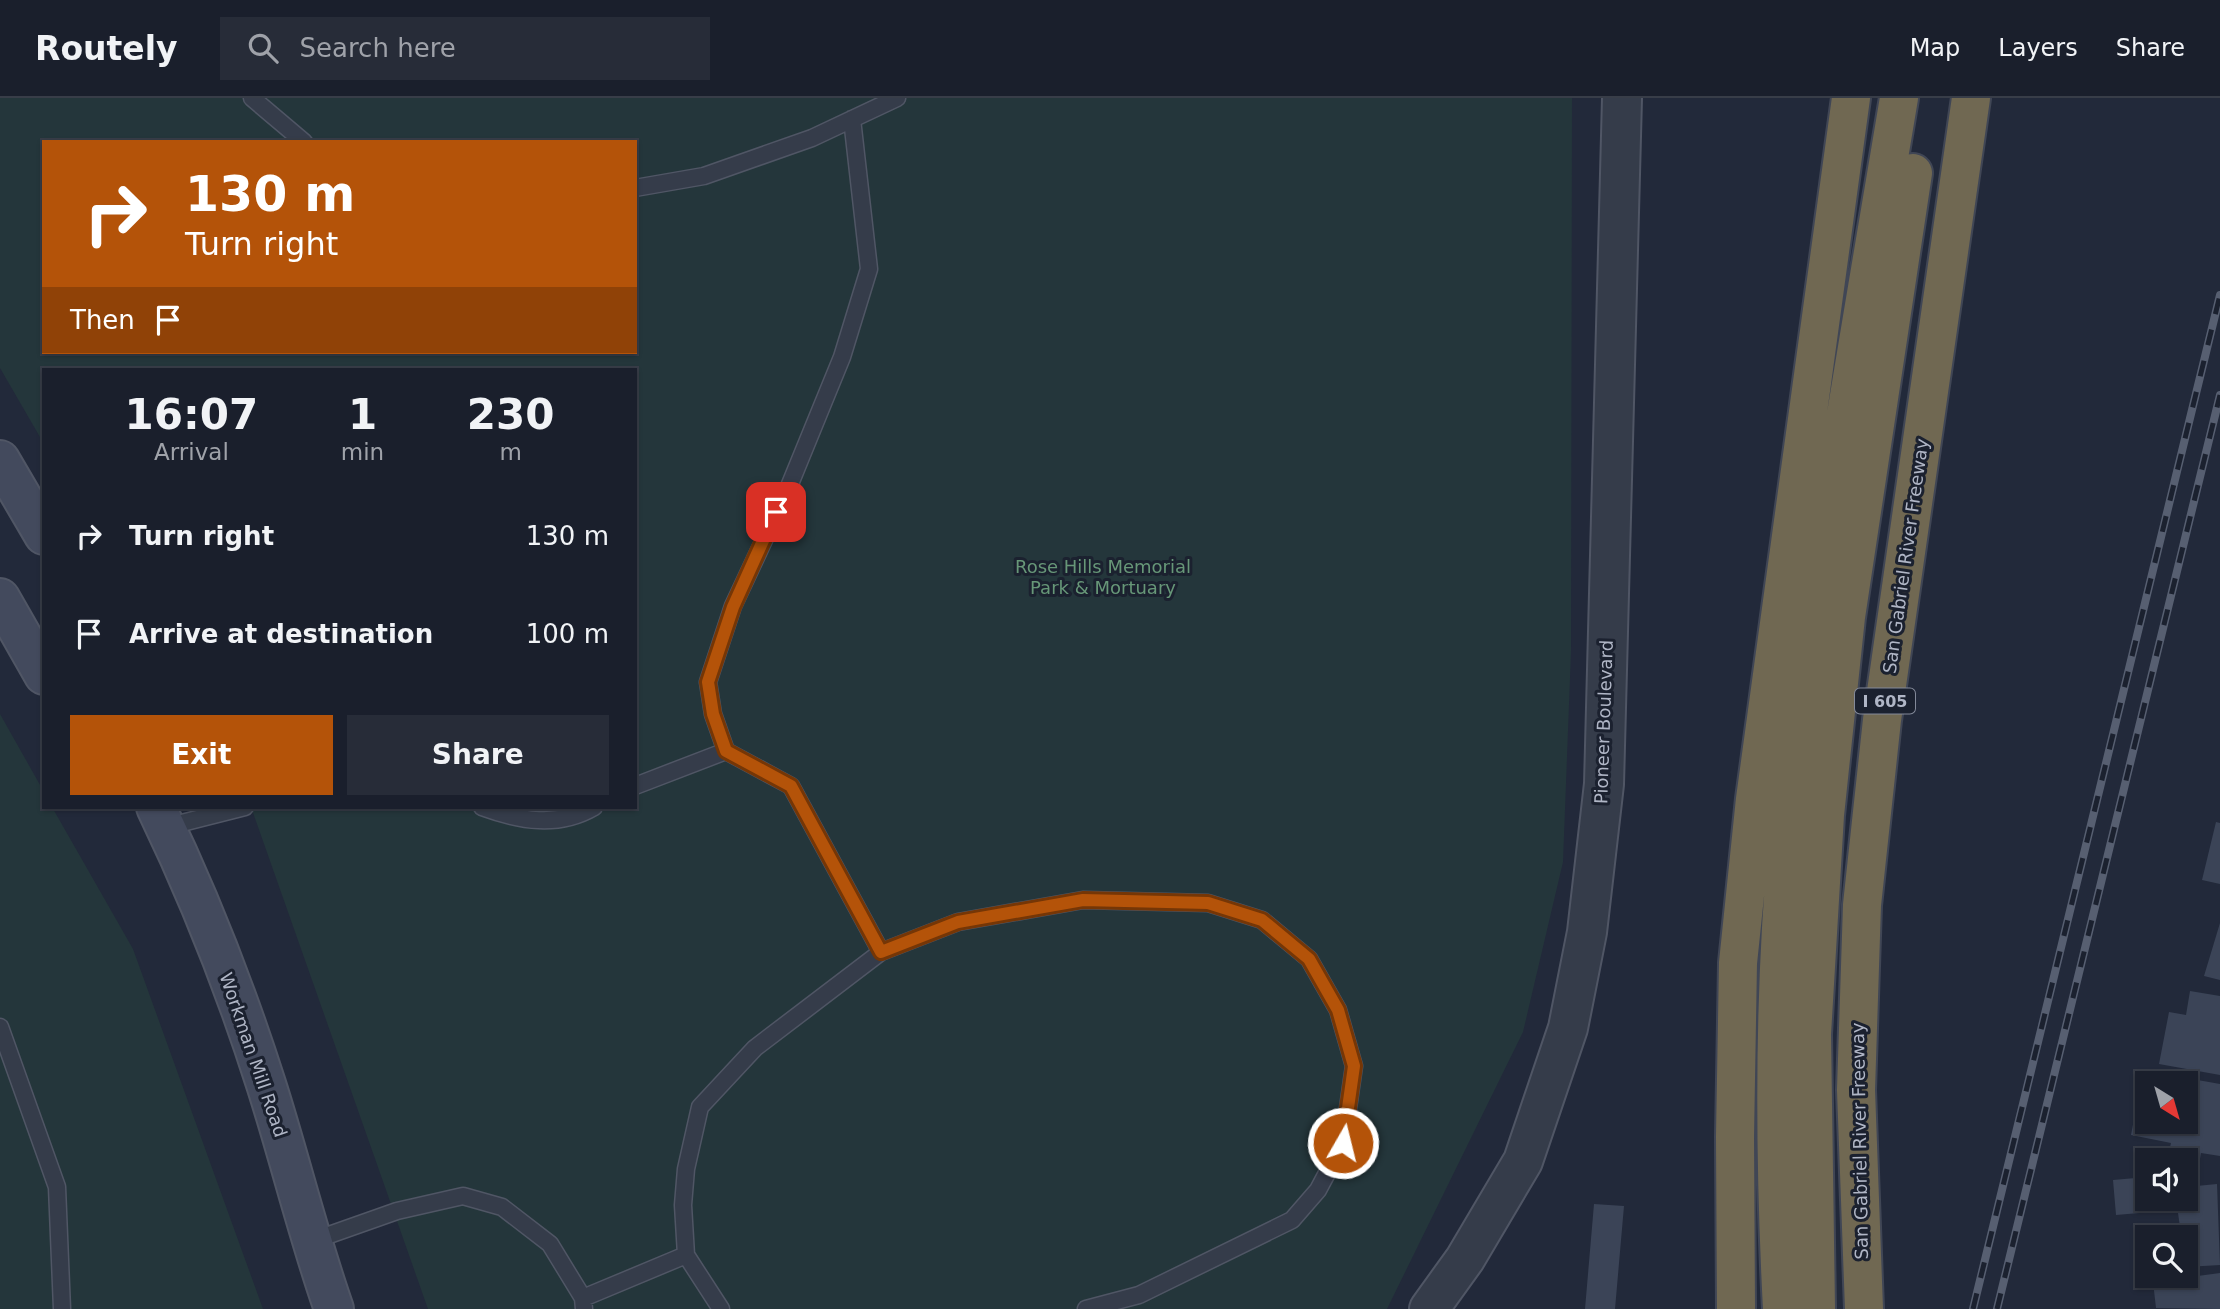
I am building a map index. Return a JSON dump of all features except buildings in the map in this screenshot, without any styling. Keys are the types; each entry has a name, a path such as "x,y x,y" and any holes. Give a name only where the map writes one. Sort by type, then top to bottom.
{"highway":[{"path":"1736,1309 1738,963 1755,799 1851,98"},
{"path":"1782,1309 1777,1221 1778,1025 1788,840 1843,430 1899,98"},
{"path":"1816,1309 1812,1034 1825,816 1846,617 1924,98"},
{"name":"San Gabriel River Freeway","path":"1864,1309 1856,1090 1862,905 1882,720 1971,98"}],"main road":[{"path":"0,460 42,532"},
{"path":"0,598 42,672"},
{"name":"Workman Mill Road","path":"161,817 203,911 266,1084 310,1242 334,1309"}],"street":[{"name":"Pioneer Boulevard","path":"1429,1309 1465,1259 1523,1161 1569,1027 1587,932 1604,784 1622,98"}],"lane":[{"path":"252,98 302,140"},
{"path":"637,188 704,176 812,138 897,98"},
{"path":"852,119 869,269 842,356 788,489 733,607 708,682 713,714 726,751 791,786 881,952"},
{"path":"637,785 726,751"},
{"path":"161,817 228,809"},
{"path":"488,809 513,818 555,820 579,815 590,809"},
{"path":"721,1309 686,1255 683,1205 686,1169 701,1107 755,1048 881,952 958,922 1083,900 1208,903 1262,920 1309,959 1338,1010 1354,1066 1343,1143 1318,1190 1292,1220 1139,1295 1086,1309"},
{"path":"0,1027 57,1187 62,1309"},
{"path":"310,1242 397,1211 463,1196 502,1208 550,1244 584,1303 686,1255"}],"green space":[{"name":"Rose Hills Memorial Park & Mortuary","path":"0,98 1572,98 1571,652 1563,862 1523,1032 1387,1309 428,1309 252,809 637,809 637,368 42,368 42,441 0,368"},
{"path":"0,714 42,788 42,809 53,809 133,949 263,1309 0,1309"}],"railway":[{"path":"1973,1309 2220,295"},
{"path":"1997,1309 2220,395"}],"route":[{"path":"776,512 733,607 708,682 713,714 726,751 791,786 881,952 958,922 1083,900 1208,903 1262,920 1309,959 1338,1010 1354,1066 1343,1143"}]}
